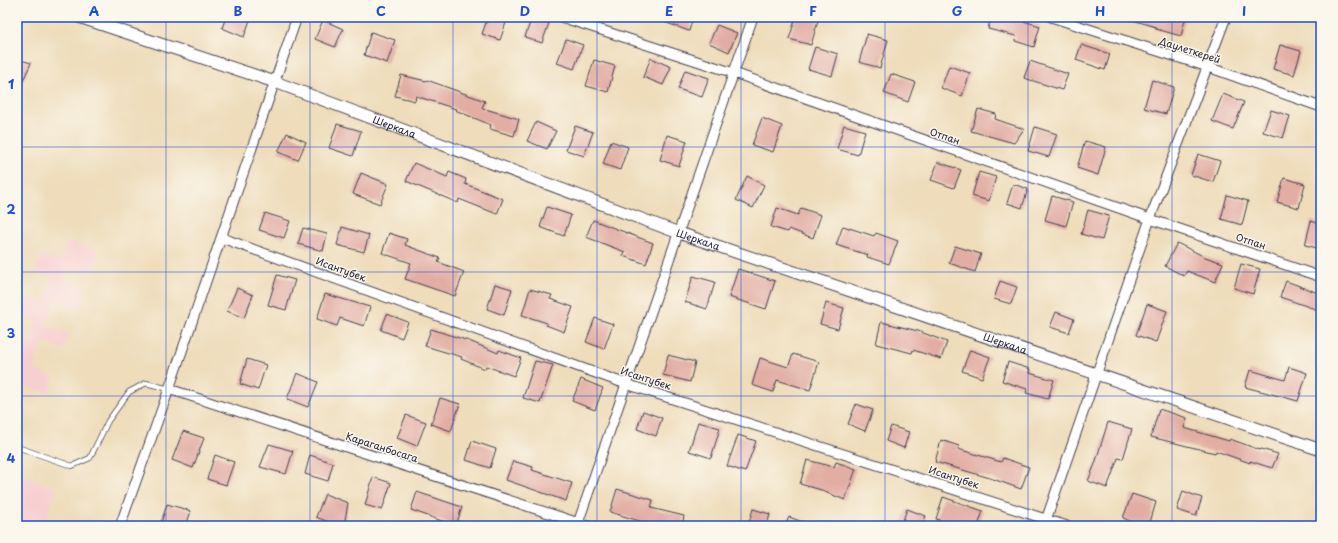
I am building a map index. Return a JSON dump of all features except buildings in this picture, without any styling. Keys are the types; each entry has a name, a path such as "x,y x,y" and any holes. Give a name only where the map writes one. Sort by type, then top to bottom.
{"street":[{"name":"Шеркала","path":"79,17 275,82 679,233 1321,450"},
{"path":"120,526 222,238 297,17"},
{"name":"Отпан","path":"561,17 734,73 1150,219 1321,276"},
{"path":"581,525 626,384 754,17"},
{"name":"Даулеткерей","path":"1051,17 1208,67 1321,107"},
{"path":"1045,522 1150,219 1226,17"},
{"name":"Исантубек","path":"222,238 626,384 1045,522 1067,526"},
{"name":"Караганбосага","path":"169,389 581,525"}],"lane":[{"path":"17,447 72,466 90,458 108,421 130,392 146,384 169,389"}],"shaded area":[{"path":"67,241 99,251 92,273 69,267 65,280 86,287 80,307 55,299 46,326 69,334 64,349 42,342 33,370 54,376 49,393 17,383 22,365 17,363 17,342 29,345 36,321 18,315 24,297 44,302 52,277 35,272 40,255 61,261"},
{"path":"17,474 57,488 43,526 17,526"}]}
